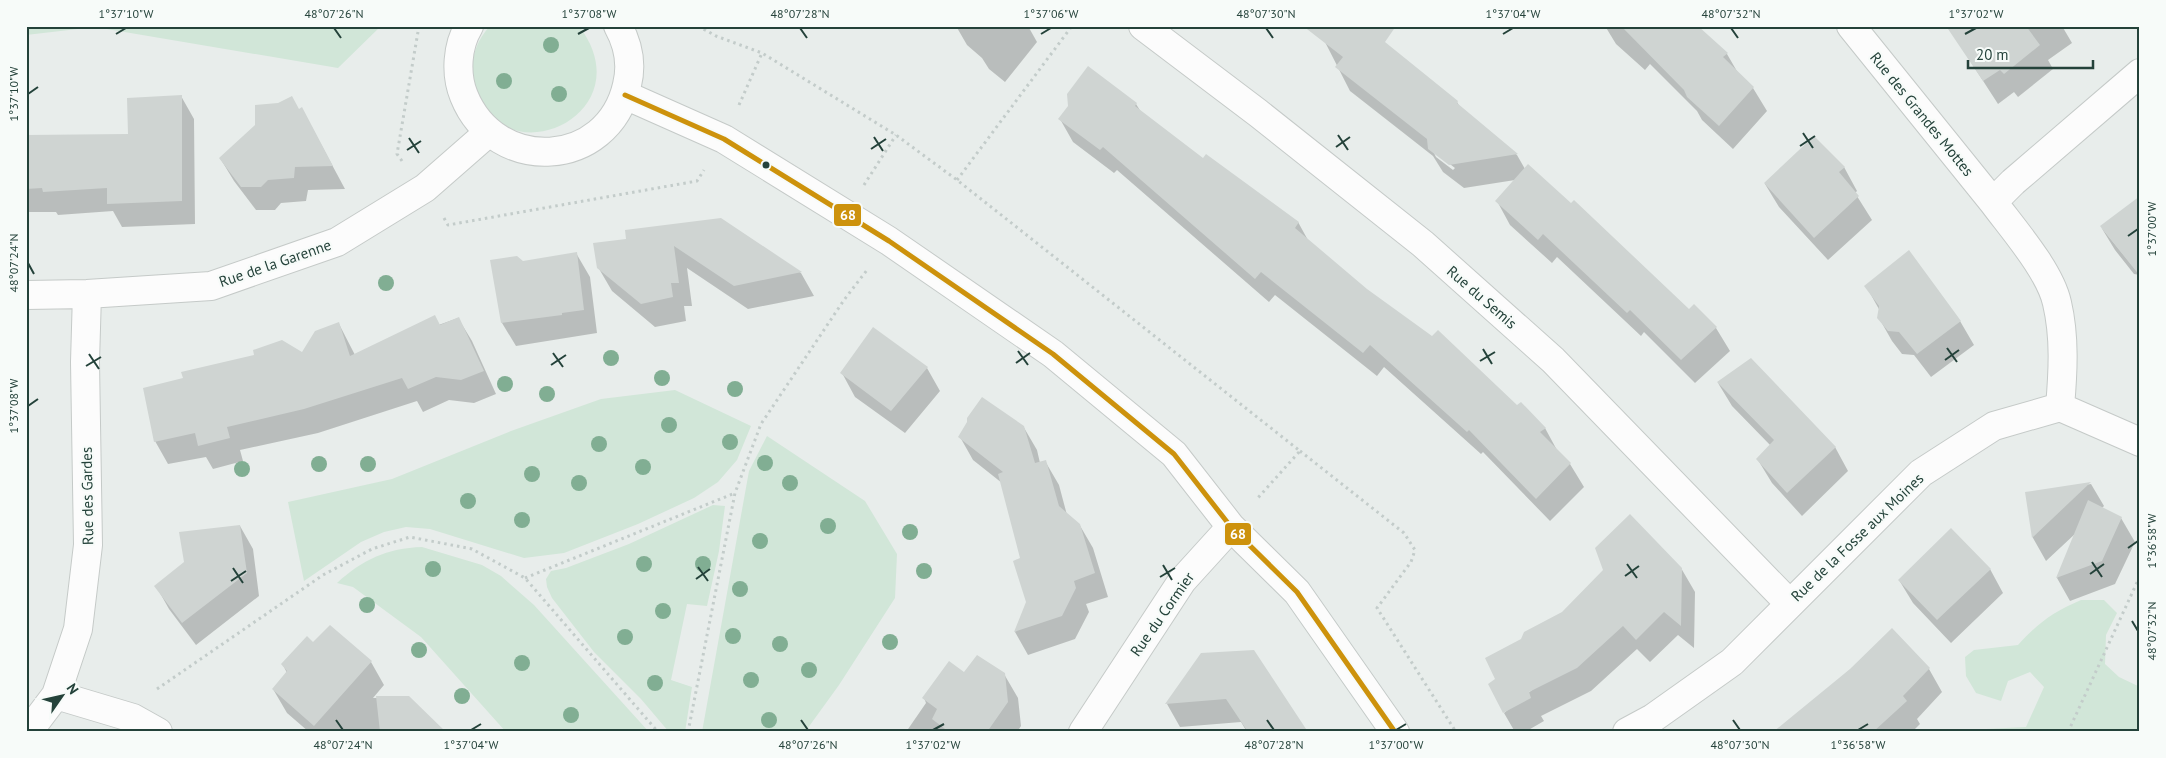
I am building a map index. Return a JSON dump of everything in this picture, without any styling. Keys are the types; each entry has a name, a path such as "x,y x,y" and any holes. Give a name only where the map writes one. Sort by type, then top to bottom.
{"street":[{"path":"469,26 458,60 460,86 471,112 489,132 508,145 531,152 555,152 578,146 598,134 614,116 625,95 629,75 628,53 618,26"},
{"name":"Rue du Semis","path":"1143,26 1258,113 1423,244 1553,360 1789,604"},
{"name":"Rue des Grandes Mottes","path":"1851,26 1994,202 2042,269 2057,301 2064,358 2060,406"},
{"path":"1994,202 2013,182 2140,73"},
{"path":"625,95 724,139 889,241 1053,354 1174,454 1231,527 1297,592 1395,732"},
{"name":"Rue de la Garenne","path":"26,295 87,294 211,286 337,242 425,188 489,132"},
{"name":"Rue des Gardes","path":"28,732 56,694 78,630 88,545 84,362 87,294"},
{"path":"2060,406 2140,442"},
{"name":"Rue de la Fosse aux Moines","path":"1627,732 1653,718 1732,662 1921,473 1994,426 2060,406"},
{"name":"Rue du Cormier","path":"1083,732 1182,581 1231,527"},
{"path":"56,694 133,718 158,732"}],"path":[{"path":"698,26 716,36 762,53 896,135 957,180 1404,532 1414,550 1411,562 1377,608 1456,732"},
{"path":"957,180 1072,26"},
{"path":"846,213 896,135"},
{"path":"688,732 735,494 761,424 844,300 889,241"},
{"path":"1231,527 1300,451"},
{"path":"525,578 735,494"},
{"path":"133,718 152,693 323,575 372,549 410,537 472,549 525,578 658,732"},
{"path":"2068,732 2140,576"}],"green space":[{"path":"26,26 381,26 338,68 95,27 26,35"},
{"path":"490,26 579,26 594,56 596,83 586,105 568,122 546,131 522,132 499,123 482,103 475,90 472,74 473,59 477,45"},
{"path":"675,390 751,426 737,460 718,482 694,498 638,524 564,553 524,558 430,529 406,527 384,532 361,542 304,581 288,502 392,479 511,431 601,399"},
{"path":"767,436 865,501 897,554 895,598 839,685 805,732 702,732 749,471"},
{"path":"713,505 725,506 719,551 707,606 687,604 671,680 692,687 685,732 669,732 641,699 594,652 552,598 546,579 551,571 566,568 629,544"},
{"path":"422,547 482,565 501,576 534,605 649,732 506,732 421,637 353,587 337,583 356,568 376,557 397,550"},
{"path":"2081,600 2104,600 2117,613 2106,635 2105,664 2119,677 2140,687 2140,732 1965,732 1966,730 2026,727 2044,687 2030,672 2008,681 2001,701 1976,693 1966,676 1965,657 1974,650 2018,645 2046,619"}],"building":[{"path":"1303,26 1396,26 1385,42 1458,101 1457,103 1518,154 1449,165 1428,149 1427,139 1335,67 1343,57"},
{"path":"1621,26 1698,26 1728,53 1723,57 1754,87 1719,126 1687,97 1684,90"},
{"path":"1946,26 2026,26 2040,45 2004,74 2000,70 1983,81"},
{"path":"1088,66 1137,103 1135,106 1203,158 1206,154 1299,222 1295,228 1367,289 1432,336 1438,330 1517,405 1521,402 1546,428 1540,432 1571,463 1536,499 1469,430 1467,432 1370,345 1363,353 1261,272 1255,279 1103,147 1100,150 1058,119 1068,106 1067,94"},
{"path":"182,95 182,201 107,204 107,188 43,192 42,188 26,189 26,135 128,134 127,98"},
{"path":"292,96 299,109 302,107 333,166 295,167 294,178 268,180 261,187 241,187 219,158 255,125 255,105 278,103"},
{"path":"1814,136 1845,167 1839,172 1859,196 1814,238 1764,183"},
{"path":"1528,164 1571,203 1574,200 1689,309 1694,304 1717,327 1681,360 1630,310 1627,313 1543,234 1538,240 1495,201"},
{"path":"2140,196 2140,276 2100,226"},
{"path":"721,218 802,272 734,286 674,246 679,283 671,283 673,297 641,304 597,268 593,243 626,239 625,230"},
{"path":"1909,250 1961,321 1917,354 1899,332 1888,331 1877,318 1879,306 1864,286"},
{"path":"577,252 584,310 562,313 562,315 501,323 490,260 517,256 523,261"},
{"path":"435,315 440,325 459,317 484,371 461,380 436,377 408,389 402,378 304,409 227,427 230,438 198,446 195,433 154,442 143,388 183,378 181,372 254,355 253,350 282,340 302,352 315,331 339,322 350,356"},
{"path":"873,327 928,367 891,411 840,373"},
{"path":"1751,358 1836,447 1787,493 1756,459 1774,440 1717,382"},
{"path":"982,397 1024,426 1035,463 1046,460 1059,506 1080,524 1095,573 1074,581 1076,588 1062,616 1014,632 1026,602 1013,561 1020,558 998,474 1003,472 958,437 967,422 967,418"},
{"path":"2091,482 2032,538 2025,492"},
{"path":"2088,500 2122,517 2102,561 2056,578"},
{"path":"1630,514 1682,568 1681,626 1664,612 1636,640 1623,626 1577,668 1529,692 1531,698 1503,713 1488,684 1495,679 1485,658 1521,639 1524,632 1562,612 1603,570 1595,548"},
{"path":"240,525 247,573 182,623 154,586 184,562 179,532"},
{"path":"1951,528 1991,569 1937,620 1898,580"},
{"path":"330,625 372,661 314,726 272,689 287,671 281,664 307,636 313,642"},
{"path":"1892,628 1930,668 1903,696 1907,701 1873,732 1773,732 1850,669"},
{"path":"1254,650 1308,732 1248,732 1226,699 1165,704 1201,653"},
{"path":"977,655 1005,673 1008,702 987,732 949,732 932,719 937,709 922,698 949,661 964,672"},
{"path":"376,696 409,696 446,732 380,732"}],"transit line":[{"name":"68","path":"625,95 724,139 889,241 1053,354 1174,454 1231,527 1297,592 1395,732"}]}
